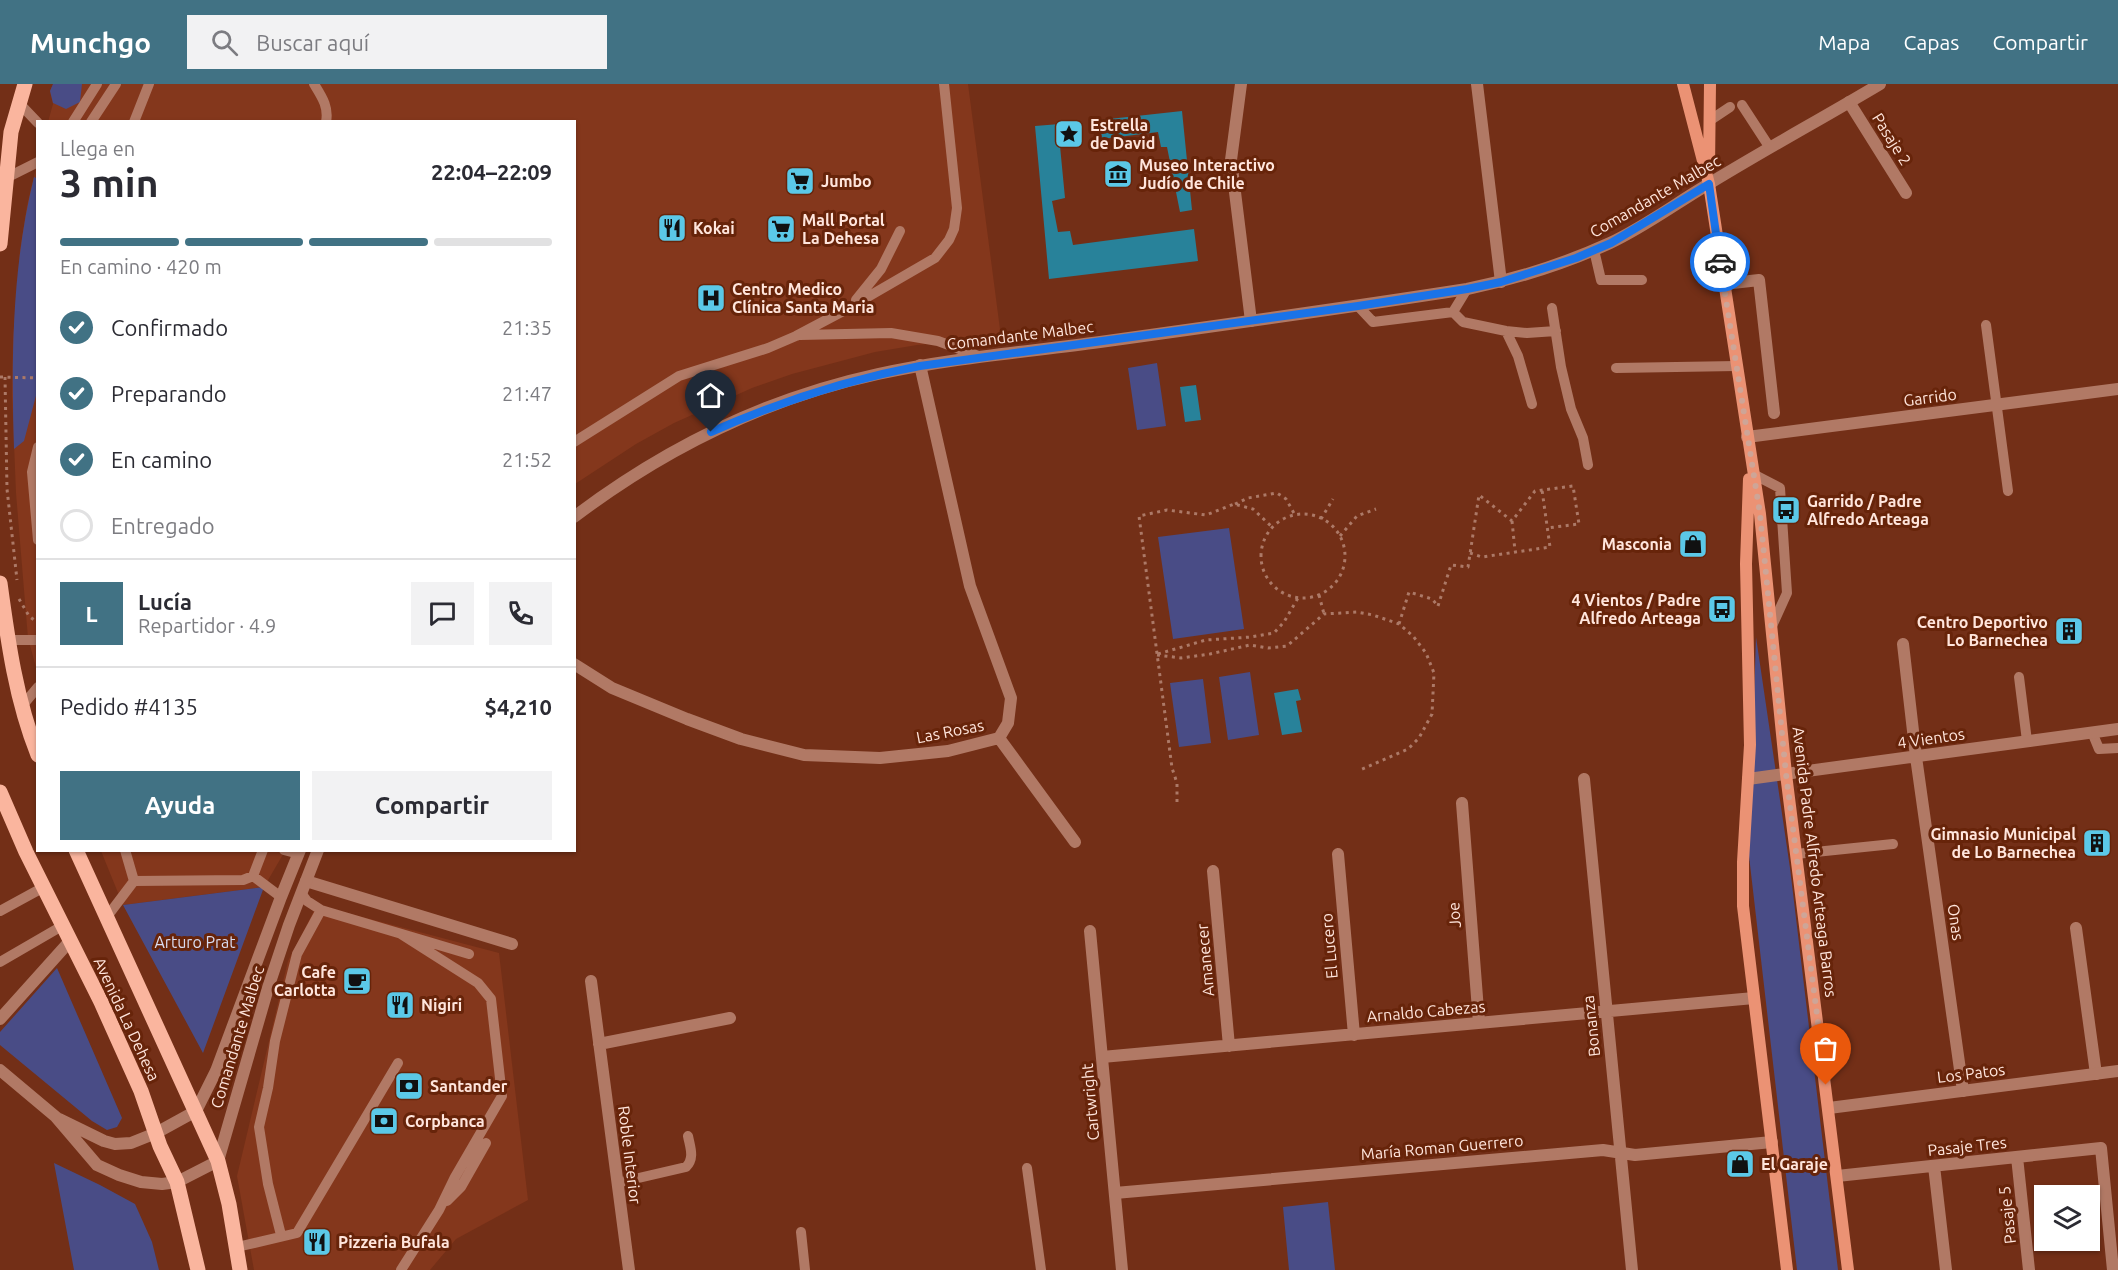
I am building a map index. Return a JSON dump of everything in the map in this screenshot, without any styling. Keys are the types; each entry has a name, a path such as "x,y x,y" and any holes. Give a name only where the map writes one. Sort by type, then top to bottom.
{"main road":[{"path":"0,244 11,132 25,84"},
{"name":"Avenida Padre Alfredo Arteaga Barros","path":"1683,84 1709,184 1760,514 1786,774 1848,1270"},
{"name":"Avenida Padre Alfredo Arteaga Barros","path":"1709,184 1710,84"},
{"name":"Avenida Padre Alfredo Arteaga Barros","path":"1750,458 1746,564 1750,745 1743,884 1745,929 1787,1270"},
{"path":"0,583 4,638 36,748"},
{"name":"Avenida La Dehesa","path":"0,792 26,852 101,1002 141,1091 177,1182 198,1270"},
{"name":"Avenida La Dehesa","path":"77,852 218,1161 240,1270"}],"street":[{"path":"1241,84 1232,160 1251,321"},
{"path":"1477,84 1501,282"},
{"name":"Comandante Malbec","path":"576,516 634,475 672,453 751,415 834,385 920,366 1467,289 1501,282 1576,258 1641,226 1880,84"},
{"name":"Pasaje 2","path":"1849,102 1906,193"},
{"path":"1724,284 1759,280 1774,413"},
{"name":"Las Rosas","path":"576,665 612,688 687,719 741,739 804,755 880,758 948,751 999,738 1008,723 1011,698 970,586 920,366"},
{"name":"Garrido","path":"1747,437 2118,389"},
{"name":"Onas","path":"1902,644 1963,1091"},
{"name":"4 Vientos","path":"1748,779 2118,729"},
{"path":"999,738 1075,842"},
{"name":"Bonanza","path":"1584,779 1632,1270"},
{"name":"Joe","path":"1462,803 1479,1023"},
{"name":"Comandante Malbec","path":"56,1117 104,1141 115,1144 131,1143 156,1133 196,1111 216,1071 299,852"},
{"name":"Comandante Malbec","path":"218,1161 265,998 317,852"},
{"name":"El Lucero","path":"1338,854 1354,1035"},
{"name":"Amanecer","path":"1213,871 1229,1046"},
{"path":"306,880 512,944"},
{"path":"2076,928 2096,1074"},
{"name":"Cartwright","path":"1090,931 1122,1270"},
{"path":"0,1019 70,941"},
{"name":"Roble Interior","path":"591,981 629,1270"},
{"name":"Arnaldo Cabezas","path":"1102,1057 1754,998"},
{"path":"599,1044 730,1018"},
{"path":"0,1070 56,1117 97,1165 119,1175 141,1182 162,1184 177,1182 218,1161"},
{"name":"Los Patos","path":"1829,1108 2118,1071"},
{"name":"María Roman Guerrero","path":"1115,1193 1603,1150 1635,1155 1772,1142"},
{"name":"Pasaje Tres","path":"1837,1176 2101,1148 2113,1270"},
{"name":"Pasaje 5","path":"2017,1157 2029,1270"},
{"path":"1934,1166 1946,1270"}],"lane":[{"path":"74,120 97,84"},
{"path":"92,120 116,84"},
{"path":"135,120 149,84"},
{"path":"314,84 325,101 328,112 326,120"},
{"path":"576,441 679,376 768,348 796,336 935,258 949,240 957,219 944,84"},
{"path":"18,102 36,121"},
{"path":"1742,105 1770,148"},
{"path":"1709,121 1730,107"},
{"path":"6,178 36,163"},
{"path":"847,309 866,290 881,269 900,231"},
{"path":"1594,250 1601,280 1641,280"},
{"path":"1453,312 1467,289"},
{"path":"1358,306 1373,322 1453,312"},
{"path":"1552,308 1561,367 1571,409 1583,438 1588,465"},
{"path":"1453,312 1463,322 1506,331 1527,333 1556,331"},
{"path":"1986,325 2008,491"},
{"path":"1506,331 1518,356 1532,404"},
{"path":"796,336 891,333 938,341 982,357"},
{"path":"1616,368 1736,366"},
{"path":"36,455 32,472 36,517"},
{"path":"1753,474 1780,488 1787,593 1772,626"},
{"path":"4,638 36,640"},
{"path":"2019,677 2027,741"},
{"path":"22,706 36,689"},
{"path":"2092,732 2099,749 2118,748"},
{"path":"1796,854 1893,844"},
{"path":"126,852 134,881"},
{"path":"134,881 243,880 253,876 262,852"},
{"path":"253,876 281,897"},
{"path":"106,918 134,881"},
{"path":"0,911 44,887"},
{"path":"301,893 307,901 321,910 469,954"},
{"path":"281,1235 268,1184 259,1127 275,1041 297,954 321,910"},
{"path":"0,962 62,926"},
{"path":"401,934 478,983 491,999 502,1096 455,1177 439,1210 401,1270"},
{"path":"237,1247 297,1233 398,1063"},
{"path":"617,1183 686,1167 692,1157 688,1136"},
{"path":"439,1210 461,1187 486,1143"},
{"path":"1028,1168 1041,1270"},
{"path":"801,1232 805,1270"}],"path":[{"path":"0,377 36,378"},
{"path":"5,377 7,489 20,599 29,616 36,622"},
{"path":"1515,551 1512,521 1535,490 1573,486 1578,524 1547,528"},
{"path":"1470,553 1482,557 1550,547 1542,490"},
{"path":"1177,802 1177,783 1172,768 1139,516 1167,510 1206,515 1248,498 1277,493 1286,499 1295,515"},
{"path":"1399,624 1409,592 1432,598 1438,606 1451,565 1468,567 1479,495 1512,521"},
{"path":"1321,519 1334,499"},
{"path":"1234,504 1253,509 1272,527"},
{"path":"1340,536 1357,516 1376,510"},
{"path":"1309,514 1321,519 1327,521 1340,536 1346,556 1343,572 1331,588 1319,595 1298,598 1287,595 1272,585 1266,575 1261,561 1263,545 1272,527 1281,520 1295,515 1309,514"},
{"path":"1319,595 1324,614"},
{"path":"1157,655 1206,640 1274,633 1284,622 1298,598"},
{"path":"1157,655 1181,658 1250,645 1268,648 1287,646 1324,614 1357,612 1399,624 1426,652 1434,674 1432,714 1419,738 1408,749 1358,771"},
{"path":"1250,645 1251,637"}],"shaded area":[{"name":"Mall Portal La Dehesa","path":"53,84 968,84 1001,337 917,345 875,352 792,374 752,388 674,423 636,444 576,483 576,120 49,120 53,104 50,91"},
{"path":"1182,111 1192,210 1180,212 1167,147 1161,147 1158,132 1102,139 1100,120"},
{"path":"1072,123 1074,144 1060,146 1065,198 1052,201 1058,232 1070,231 1073,245 1194,229 1198,261 1049,279 1035,126"},
{"path":"36,167 36,667 28,638 16,493 12,394 13,339 20,250"},
{"path":"1196,385 1201,420 1185,422 1180,387"},
{"path":"1298,689 1301,700 1296,701 1302,732 1282,735 1274,693"},
{"path":"101,852 284,852 264,887 123,905"},
{"path":"317,905 499,953 528,1200 456,1239 430,1270 254,1270 237,1176 288,961"}],"green space":[{"path":"53,84 82,84 80,102 66,109 53,103 50,91"},
{"path":"34,177 36,178 36,396 24,441 14,449 13,346 17,278"},
{"path":"1157,363 1166,426 1137,430 1128,368"},
{"path":"1229,528 1244,629 1173,639 1158,537"},
{"path":"1756,637 1790,868 1838,1270 1797,1270 1749,856"},
{"path":"1250,672 1259,735 1228,740 1219,677"},
{"path":"1203,679 1211,743 1179,747 1170,683"},
{"name":"Arturo Prat","path":"264,887 203,1053 123,905"},
{"path":"57,968 122,1118 117,1127 107,1130 92,1121 0,1045 0,1032"},
{"path":"54,1163 135,1204 152,1242 159,1270 74,1270"},
{"path":"1328,1202 1335,1270 1289,1270 1283,1207"}],"way so far":[{"path":"1720,262 1760,514 1786,774 1826,1085"}],"place":[{"name":"Estrella de David","path":"1069,134"},
{"name":"Museo Interactivo Judío de Chile","path":"1118,174"},
{"name":"Jumbo","path":"800,181"},
{"name":"Kokai","path":"672,228"},
{"name":"Mall Portal La Dehesa","path":"781,229"},
{"name":"Centro Medico Clínica Santa Maria","path":"711,298"},
{"name":"Garrido / Padre Alfredo Arteaga","path":"1786,510"},
{"name":"Masconia","path":"1693,544"},
{"name":"4 Vientos / Padre Alfredo Arteaga","path":"1722,609"},
{"name":"Centro Deportivo Lo Barnechea","path":"2069,631"},
{"name":"Gimnasio Municipal de Lo Barnechea","path":"2097,843"},
{"name":"Cafe Carlotta","path":"357,981"},
{"name":"Nigiri","path":"400,1005"},
{"name":"Santander","path":"409,1086"},
{"name":"Corpbanca","path":"384,1121"},
{"name":"El Garaje","path":"1740,1164"},
{"name":"Pizzeria Bufala","path":"317,1242"}],"route":[{"path":"711,432 792,399 876,374 950,361 1358,306 1501,282 1576,258 1611,243 1709,184 1720,262"}]}
